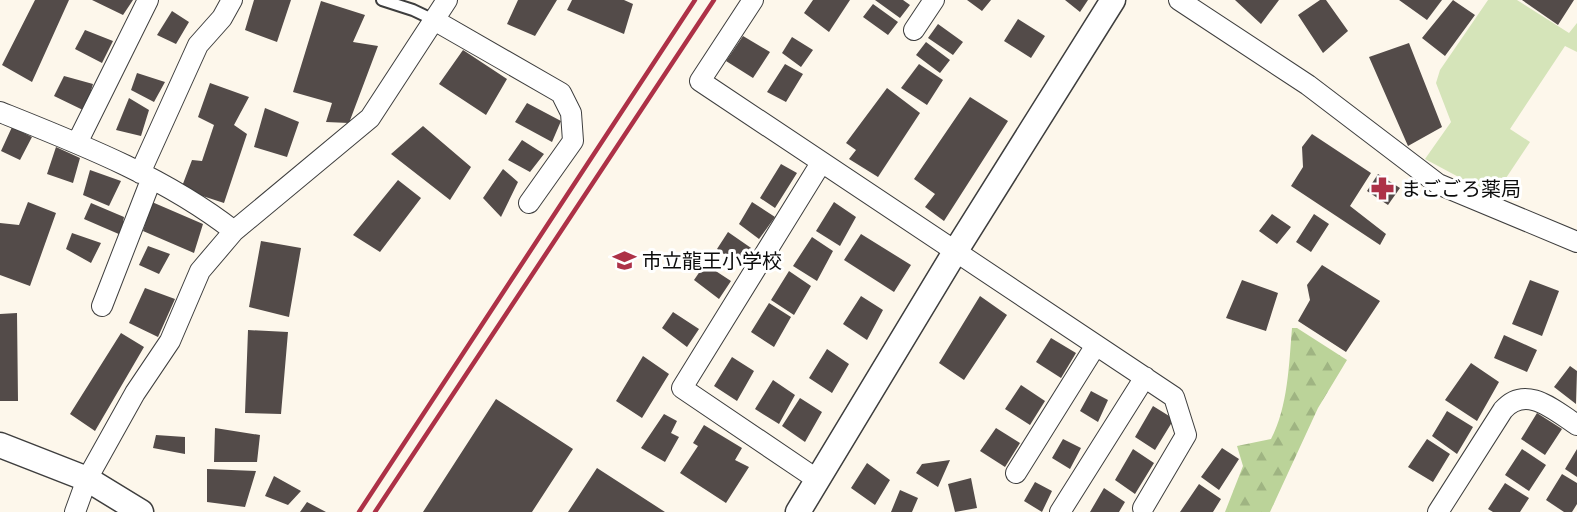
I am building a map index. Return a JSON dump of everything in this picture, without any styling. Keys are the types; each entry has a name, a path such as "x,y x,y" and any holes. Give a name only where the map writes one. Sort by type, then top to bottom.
{"street":[{"path":"78,143 148,0"},
{"path":"102,306 145,176 198,45 222,18 232,0"},
{"path":"75,512 87,479 135,393 170,341 200,271 234,231 370,118 447,0"},
{"path":"753,0 700,81 1174,397 1186,435 1143,508"},
{"path":"914,30 934,0"},
{"path":"798,512 955,252 1113,0"},
{"path":"1179,0 1308,85 1438,184 1577,242"},
{"path":"434,20 561,93 571,113 573,141 529,203"},
{"path":"0,112 78,143 145,176 211,213 234,231"},
{"path":"818,480 682,388 821,163"},
{"path":"1016,473 1096,345"},
{"path":"1060,512 1145,377"},
{"path":"1438,512 1510,401 1522,398 1537,400 1577,425"},
{"path":"0,445 87,479 141,512"}],"lane":[{"path":"382,0 434,20"}],"green space":[{"path":"1488,0 1517,0 1569,33 1577,23 1577,52 1565,46 1510,129 1530,142 1494,196 1425,159 1451,122 1436,83 1440,70"},
{"path":"1292,328 1297,328 1347,360 1318,408 1270,512 1225,512 1243,466 1237,446 1271,439 1277,427 1287,385"}],"building":[{"path":"35,0 69,0 32,82 2,65"},
{"path":"92,0 133,0 123,15"},
{"path":"254,0 291,0 277,42 245,30"},
{"path":"518,0 557,0 535,36 507,24"},
{"path":"572,0 624,0 633,4 624,34 567,10"},
{"path":"813,0 850,0 829,32 804,13"},
{"path":"875,0 903,0 910,5 900,18"},
{"path":"967,0 991,0 982,11"},
{"path":"1065,0 1088,0 1080,12"},
{"path":"1235,0 1279,0 1261,24"},
{"path":"1320,0 1326,0 1348,31 1323,53 1298,15"},
{"path":"1399,0 1442,0 1427,20"},
{"path":"1453,0 1475,15 1445,56 1422,38"},
{"path":"1522,0 1574,0 1558,25"},
{"path":"321,1 365,15 353,42 378,46 349,123 326,122 332,103 293,92"},
{"path":"873,4 898,22 888,35 863,17"},
{"path":"172,11 189,22 176,44 157,35"},
{"path":"1018,19 1045,36 1031,58 1004,41"},
{"path":"938,24 963,42 953,55 928,38"},
{"path":"85,30 113,41 102,63 75,49"},
{"path":"743,36 770,52 753,78 726,61"},
{"path":"792,37 813,50 801,67 782,53"},
{"path":"926,42 950,60 940,73 916,55"},
{"path":"1409,43 1442,127 1408,146 1369,57"},
{"path":"463,50 507,79 486,115 439,84"},
{"path":"785,64 803,74 786,102 767,92"},
{"path":"919,64 943,80 927,105 901,88"},
{"path":"137,73 165,82 154,102 131,90"},
{"path":"64,76 93,84 85,111 54,96"},
{"path":"210,83 249,97 234,125 247,134 224,203 181,189 192,160 202,161 214,125 198,117"},
{"path":"887,88 920,113 878,177 849,159 856,150 846,143"},
{"path":"970,97 1008,121 944,221 925,207 935,194 914,179"},
{"path":"129,98 149,110 141,136 116,130"},
{"path":"527,103 561,121 552,142 515,122"},
{"path":"265,108 299,122 287,157 254,147"},
{"path":"423,126 471,167 450,200 391,154"},
{"path":"12,127 32,137 20,160 1,151"},
{"path":"1312,134 1371,173 1350,206 1386,234 1380,245 1291,186 1303,167 1302,147"},
{"path":"522,140 544,154 530,172 508,160"},
{"path":"56,147 80,158 73,183 47,174"},
{"path":"781,164 797,173 775,208 760,198"},
{"path":"503,169 518,182 501,217 483,198"},
{"path":"90,170 121,181 109,206 83,195"},
{"name":"まごごろ薬局","path":"1378,174 1400,188 1388,205 1367,191"},
{"path":"398,180 421,198 380,252 353,235"},
{"path":"28,202 56,213 30,286 0,275 0,223 19,225"},
{"path":"152,202 203,224 194,253 143,231"},
{"path":"752,202 775,217 759,239 739,224"},
{"path":"834,202 856,217 840,246 816,231"},
{"path":"91,203 124,217 121,235 84,219"},
{"path":"1272,214 1291,227 1277,244 1259,231"},
{"path":"1314,214 1329,224 1311,252 1296,242"},
{"path":"728,232 754,250 742,267 717,249"},
{"path":"72,233 101,243 91,263 66,249"},
{"path":"861,234 911,265 894,292 844,260"},
{"path":"812,237 833,251 817,281 793,266"},
{"path":"261,241 301,248 289,317 249,307"},
{"path":"148,246 170,254 159,274 139,265"},
{"path":"705,264 731,281 719,299 694,280"},
{"path":"1322,265 1380,301 1346,352 1298,321 1310,300 1307,285"},
{"path":"789,271 811,286 794,315 771,300"},
{"path":"1242,280 1278,293 1266,331 1226,318"},
{"path":"1530,280 1559,291 1542,336 1512,324"},
{"path":"145,288 175,299 158,337 129,323"},
{"path":"861,296 883,310 867,340 843,324"},
{"path":"980,296 1007,315 964,380 939,363"},
{"path":"769,303 791,317 774,347 751,332"},
{"path":"673,312 699,329 687,347 662,328"},
{"path":"17,313 18,401 0,401 0,314"},
{"path":"248,330 288,332 281,414 245,413"},
{"path":"121,333 144,347 95,431 70,414"},
{"path":"1504,335 1537,350 1527,372 1494,358"},
{"path":"1051,338 1076,353 1061,378 1036,362"},
{"path":"827,349 849,364 832,393 809,378"},
{"path":"643,356 669,374 642,418 616,401"},
{"path":"732,357 754,371 737,401 714,386"},
{"path":"1471,363 1499,382 1477,421 1445,400"},
{"path":"1570,366 1577,371 1576,404 1554,387"},
{"path":"773,380 795,395 779,424 755,409"},
{"path":"1021,385 1045,401 1030,425 1005,409"},
{"path":"1091,391 1108,400 1098,422 1080,411"},
{"path":"800,398 822,412 805,442 782,426"},
{"path":"496,399 573,449 532,512 423,512"},
{"path":"1153,406 1174,419 1155,450 1135,437"},
{"path":"1447,411 1473,427 1457,454 1432,436"},
{"path":"1537,413 1562,429 1545,455 1521,439"},
{"path":"664,414 677,421 671,433 679,437 665,462 641,448"},
{"path":"704,425 742,448 735,460 749,467 726,503 680,473 698,446 693,443"},
{"path":"215,428 260,435 257,462 214,462"},
{"path":"996,428 1020,443 1005,467 980,451"},
{"path":"156,435 185,437 185,454 153,448"},
{"path":"1063,439 1081,448 1070,469 1052,458"},
{"path":"1427,439 1450,454 1433,482 1408,467"},
{"path":"1222,448 1239,459 1219,490 1201,477"},
{"path":"1133,449 1154,463 1135,494 1115,480"},
{"path":"1522,449 1546,465 1529,491 1505,475"},
{"path":"1577,449 1577,477 1565,469"},
{"path":"950,460 938,487 916,473 922,464"},
{"path":"867,463 890,480 875,505 851,488"},
{"path":"597,468 665,512 568,512"},
{"path":"207,469 256,471 245,507 207,502"},
{"path":"1562,474 1577,483 1577,504 1572,512 1564,512 1546,500"},
{"path":"274,476 301,491 288,505 265,496"},
{"path":"971,478 977,508 955,512 948,484"},
{"path":"1035,482 1052,491 1042,512 1024,501"},
{"path":"1505,483 1529,498 1520,512 1493,512 1488,509"},
{"path":"1199,484 1221,499 1213,512 1180,512"},
{"path":"1104,488 1125,502 1119,512 1090,512"},
{"path":"900,490 918,498 912,512 891,512"},
{"path":"307,502 326,512 300,512"}],"railway":[{"path":"359,512 695,0"},
{"path":"375,512 714,0"}],"place":[{"name":"まごごろ薬局","path":"1383,189"},
{"name":"市立龍王小学校","path":"624,261"}]}
